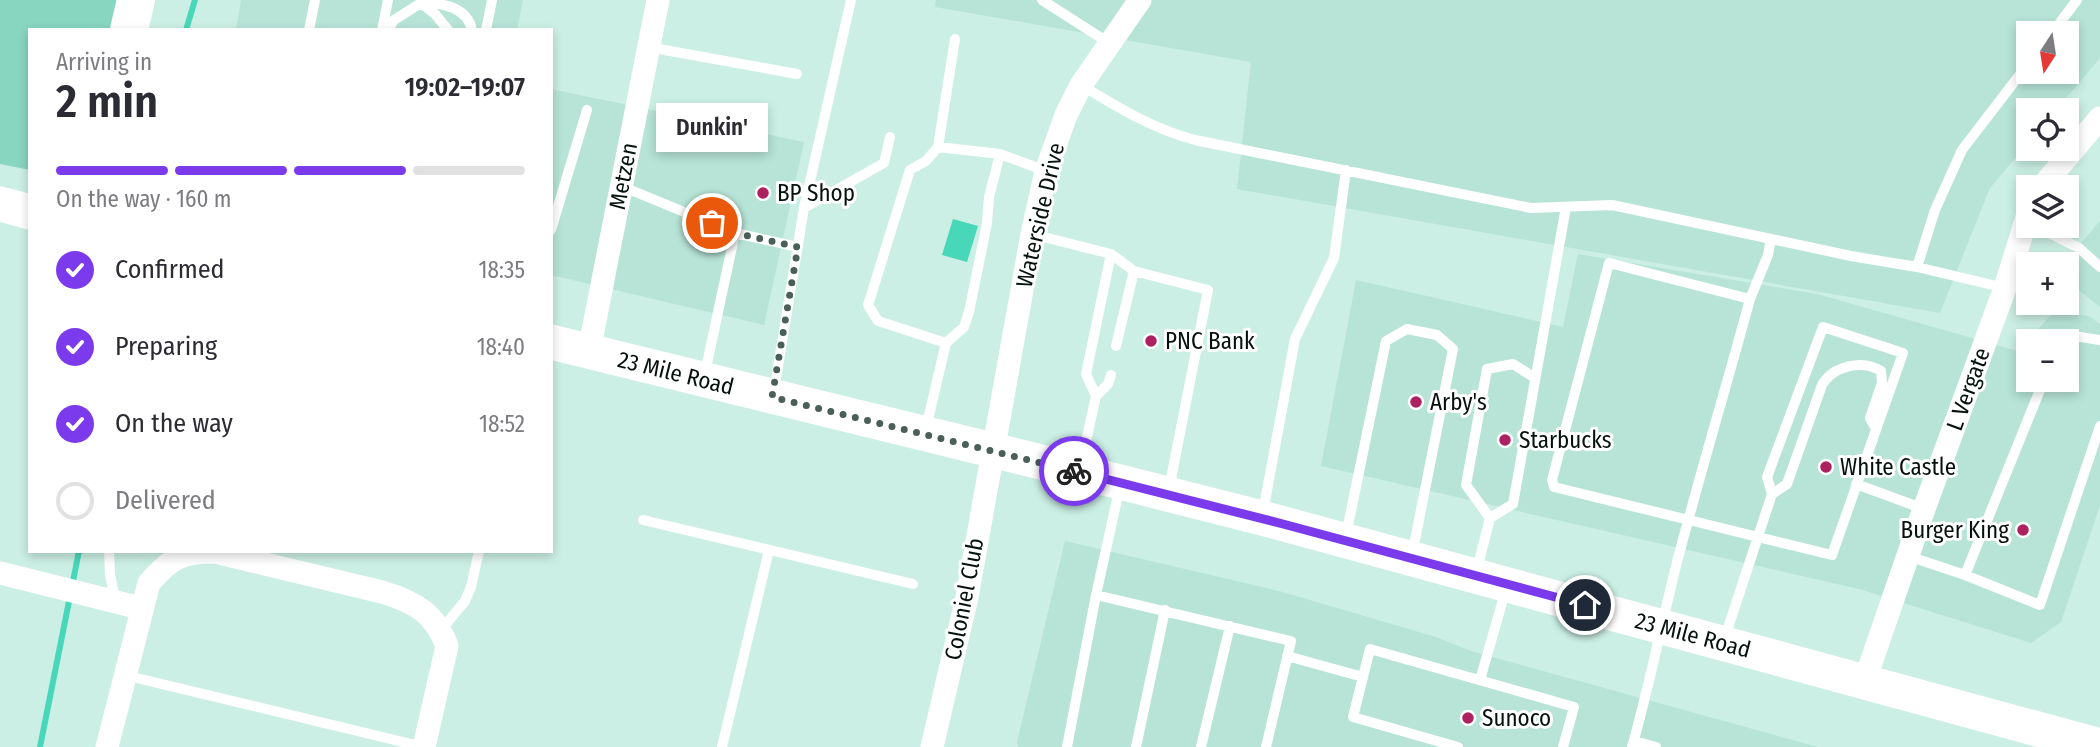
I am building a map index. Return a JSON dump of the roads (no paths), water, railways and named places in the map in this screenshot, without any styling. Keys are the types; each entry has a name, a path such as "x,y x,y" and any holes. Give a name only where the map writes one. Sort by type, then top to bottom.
{"highway":[{"path":"129,28 136,0"}],"main road":[{"path":"0,204 28,211"},
{"name":"23 Mile Road","path":"553,342 1262,518 2100,746"}],"street":[{"name":"Metzen","path":"589,351 658,0"},
{"name":"Waterside Drive","path":"992,450 1046,171 1066,115 1081,85 1140,0"},
{"path":"2052,175 2100,118"},
{"name":"L Vergate","path":"1864,683 2023,238"},
{"name":"Coloniel Club","path":"932,747 967,597 992,450"},
{"path":"107,747 149,583 165,565 178,556 192,553"},
{"path":"219,553 401,598 430,616 441,630 447,646 424,747"},
{"path":"0,573 141,608"}],"lane":[{"path":"309,28 315,0"},
{"path":"382,28 388,0"},
{"path":"486,28 492,0"},
{"path":"772,397 804,208 851,0"},
{"path":"1042,0 1109,43"},
{"path":"2061,21 2077,0"},
{"path":"421,3 446,28"},
{"path":"389,28 394,20 421,3 456,7 472,28"},
{"path":"946,343 878,321 868,305 910,170 926,161 938,147 955,39"},
{"path":"648,47 796,74"},
{"path":"1917,267 1935,210 1962,150 2016,80"},
{"path":"1081,85 1174,134 1531,208 1612,205 1851,256 1917,267 2005,289"},
{"path":"553,223 587,110"},
{"path":"804,208 884,163 890,137"},
{"path":"938,147 1000,154 1046,171"},
{"path":"924,435 946,343 964,327 969,312 987,223 989,197 1000,154"},
{"path":"1262,518 1295,339 1334,258 1346,170"},
{"path":"621,186 735,233 798,247"},
{"path":"1490,518 1513,504 1566,207"},
{"path":"704,380 735,233"},
{"path":"1032,234 1111,254 1134,271 1208,290 1168,495"},
{"path":"2060,238 2079,248 2100,267"},
{"path":"1656,747 1633,744 1689,520 1751,299 1772,239"},
{"path":"1096,396 1086,374 1111,254"},
{"path":"1751,299 1609,263 1552,480 1554,487 1832,555 1903,353 1823,327 1767,477 1773,494"},
{"path":"1116,346 1134,271"},
{"path":"1345,540 1386,341 1407,329 1437,335 1453,349 1412,558"},
{"path":"2079,337 2100,340"},
{"path":"1480,680 1491,580 1490,518 1466,485 1487,369 1513,363 1535,378"},
{"path":"1723,643 1773,494 1787,484 1827,376 1835,370 1865,365 1874,366 1881,371 1882,383 1870,418 1876,429"},
{"path":"1079,472 1096,396 1108,384 1111,375"},
{"path":"1965,575 2039,392"},
{"path":"1908,556 2040,605 2100,426"},
{"path":"1067,747 1121,483"},
{"path":"1856,484 1924,509"},
{"path":"643,520 913,584"},
{"path":"722,747 769,550"},
{"path":"109,553 110,575 116,602"},
{"path":"441,630 465,601 479,553"},
{"path":"1096,595 1290,640 1266,747"},
{"path":"1136,747 1165,610"},
{"path":"1201,747 1230,626"},
{"path":"1458,747 1353,717 1370,649 1574,707 1563,747"},
{"path":"1287,656 1363,677"},
{"path":"124,675 424,747"}],"waterway":[{"path":"187,28 195,0"},
{"path":"40,747 79,553"}],"place":[{"name":"BP Shop","path":"763,193"},
{"name":"Dunkin'","path":"712,223"},
{"name":"PNC Bank","path":"1151,341"},
{"name":"Arby's","path":"1416,402"},
{"name":"Starbucks","path":"1505,440"},
{"name":"White Castle","path":"1826,467"},
{"name":"Burger King","path":"2023,530"},
{"name":"Sunoco","path":"1468,718"}]}
